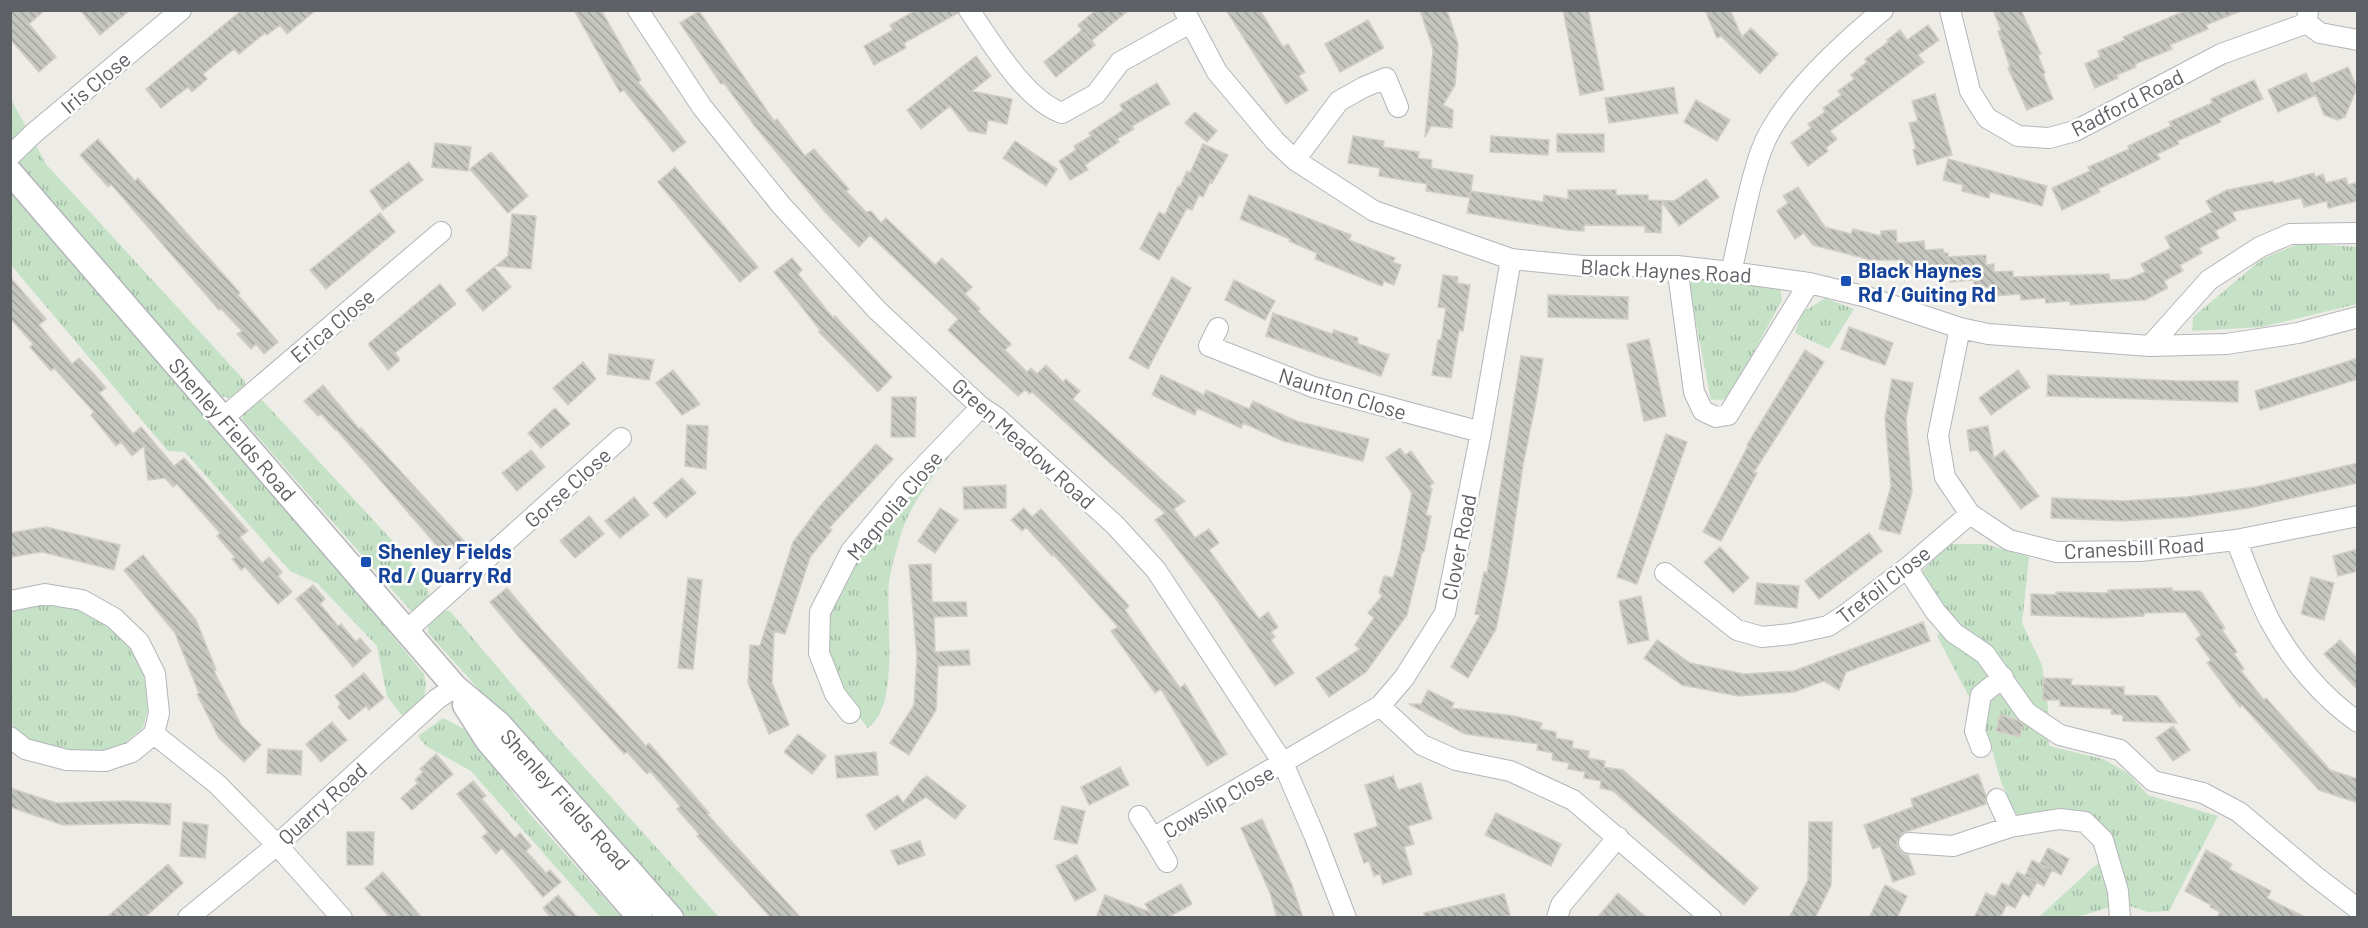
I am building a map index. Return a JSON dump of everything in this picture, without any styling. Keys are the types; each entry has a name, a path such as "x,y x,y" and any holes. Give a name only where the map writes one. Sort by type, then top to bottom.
{"street":[{"name":"Iris Close","path":"10,156 34,133 181,10"},
{"name":"Green Meadow Road","path":"638,10 702,107 781,205 877,310 981,407 996,417 1115,525 1156,570 1283,763 1346,918"},
{"path":"969,10 1020,81 1050,108 1062,112 1096,94 1120,62 1187,17"},
{"path":"1731,272 1761,150 1782,113 1840,45 1883,10"},
{"name":"Radford Road","path":"1950,10 1970,91 1987,118 2018,136 2049,138 2075,131 2221,54 2308,17 2320,33 2358,40"},
{"name":"Black Haynes Road","path":"1187,17 1217,72 1275,141 1295,160 1374,211 1511,259 1583,266 1677,267 1731,272 1809,283 1867,297 1960,328 1988,334 2150,346 2226,344 2298,333 2358,317"},
{"path":"1295,160 1339,101 1364,87 1386,78 1398,107"},
{"name":"Shenley Fields Road","path":"10,172 455,687 499,724 671,918"},
{"name":"Erica Close","path":"223,418 441,232"},
{"path":"2150,346 2210,280 2260,247 2290,234 2358,233"},
{"name":"Clover Road","path":"1283,763 1380,706 1404,678 1445,613 1511,259"},
{"path":"1677,267 1694,392 1703,411 1716,417 1728,414 1809,283"},
{"name":"Naunton Close","path":"1218,328 1204,354 1313,387 1480,432"},
{"name":"Cranesbill Road","path":"1960,328 1938,436 1945,477 1970,514 2009,540 2056,552 2140,551 2235,540 2358,516"},
{"name":"Magnolia Close","path":"850,712 835,693 819,653 820,612 851,551 906,485 981,407"},
{"name":"Gorse Close","path":"406,631 621,438"},
{"name":"Trefoil Close","path":"1665,573 1737,630 1762,637 1791,634 1828,626 1907,568 1970,514"},
{"path":"2235,540 2270,621 2298,664 2339,709 2358,722"},
{"path":"1907,568 1935,611 1954,633 1985,654 2003,676 2026,712 2060,735 2120,750 2153,781 2203,793 2239,812 2358,909"},
{"path":"10,601 45,594 82,600 114,618 139,642 155,674 159,713 154,734 132,752 105,761 67,760 25,749 10,737"},
{"path":"1981,747 1975,731 1981,695 2003,676"},
{"name":"Shenley Fields Road","path":"455,687 488,741 640,918"},
{"name":"Quarry Road","path":"188,918 277,845 437,699 455,687"},
{"path":"1380,706 1422,745 1456,760 1510,771 1573,800 1711,918"},
{"path":"154,734 217,784 277,845 342,918"},
{"name":"Cowslip Close","path":"1153,838 1283,763"},
{"path":"1997,799 2010,827"},
{"name":"Cowslip Close","path":"1139,816 1167,862"},
{"path":"1909,843 1953,846 2010,827 2060,819 2085,822 2103,840 2118,891 2120,918"},
{"path":"1557,918 1561,905 1618,837"}],"green space":[{"path":"10,97 46,164 245,381 245,385 230,398 221,396 11,160"},
{"path":"10,186 287,508 424,674 425,694 419,704 404,718 387,696 377,646 317,583 290,571 185,452 168,451 11,265"},
{"path":"2300,243 2357,247 2357,304 2262,327 2192,331 2193,317 2262,259"},
{"path":"1694,276 1780,287 1782,300 1728,399 1711,400 1689,286"},
{"path":"1825,298 1854,309 1829,349 1795,333 1802,313"},
{"path":"259,400 263,401 400,549 427,583 429,596 424,603 411,611 243,420 242,415"},
{"path":"980,421 923,490 900,537 889,582 887,690 877,718 868,728 854,711 824,652 826,610 855,553"},
{"path":"1950,544 1985,544 2029,557 2022,623 2042,665 2049,715 2049,746 2103,759 2128,773 2148,795 2218,816 2169,911 2148,912 2130,906 2107,908 2077,917 2039,917 2091,869 2113,853 2100,827 2088,815 2058,811 2018,818 2001,782 1986,729 1937,636 1951,617 1922,571"},
{"path":"47,604 80,609 108,625 130,646 144,675 148,709 143,728 124,744 101,751 67,751 30,741 11,724 10,612"},
{"path":"443,611 450,611 548,727 719,917 684,917 428,633 428,624"},
{"path":"443,718 464,729 529,813 621,917 600,917 471,771 426,746 418,736"}],"building":[{"path":"10,10 45,10 29,24 56,57 39,72 10,39"},
{"path":"80,10 130,10 100,35"},
{"path":"242,10 316,10 287,34 280,25 267,35 265,33 239,54 234,49 203,74 207,79 192,92 188,87 161,108 146,89"},
{"path":"574,10 601,10 641,80 638,82 686,142 673,152 624,90 620,92"},
{"path":"916,10 957,10 958,13 904,43 906,48 874,65 864,46 893,30 890,25"},
{"path":"1096,10 1129,10 1091,41 1095,45 1056,77 1044,62 1082,30 1078,25"},
{"path":"1226,10 1260,10 1283,47 1288,44 1305,72 1299,76 1308,90 1286,104"},
{"path":"1420,10 1447,10 1458,44 1455,85 1443,105 1453,110 1452,128 1431,126 1425,137 1433,49"},
{"path":"1563,10 1588,10 1604,90 1580,95"},
{"path":"1705,10 1730,10 1742,37 1751,28 1778,54 1760,74 1721,36 1717,38"},
{"path":"1993,10 2021,10 2041,54 2038,55 2045,73 2043,74 2053,99 2027,110 2008,68 2010,67 1998,31 2001,30"},
{"path":"2187,10 2241,11 2206,25 2208,29 2170,45 2172,49 2135,64 2136,67 2117,75 2118,78 2095,88 2085,64 2100,57 2098,51 2125,40 2123,37"},
{"path":"699,11 774,121 777,119 805,156 814,149 849,189 846,191 866,212 871,211 881,223 886,218 935,265 942,258 972,287 965,294 980,309 978,311 1011,344 1005,350 1027,372 1031,368 1037,374 1046,365 1063,382 1066,379 1080,391 1073,399 1185,501 1174,509 1195,538 1209,529 1219,543 1209,550 1259,619 1268,612 1278,627 1271,632 1275,637 1271,640 1294,673 1275,686 1214,596 1155,520 1165,513 1032,392 1030,394 1025,390 1018,396 978,359 948,330 958,319 870,235 859,247 825,212 754,125 724,83 721,84 680,23"},
{"path":"1368,20 1384,48 1340,72 1325,44"},
{"path":"1928,25 1939,40 1918,55 1924,62 1830,131 1837,139 1826,148 1828,151 1808,166 1791,143 1811,128 1808,124 1825,112 1823,108 1841,95 1838,91 1854,79 1851,75 1867,62 1865,59 1888,42 1887,40 1900,30 1907,40"},
{"path":"976,56 991,76 972,91 1012,99 1007,124 988,120 986,134 969,131 950,106 921,129 907,110"},
{"path":"2348,67 2357,88 2345,117 2338,120 2324,115 2316,95 2278,112 2268,90 2306,73 2315,92 2312,83"},
{"path":"2254,80 2263,99 2219,119 2221,122 2177,141 2179,144 2157,154 2160,159 2098,189 2100,192 2062,210 2052,188 2090,171 2088,167 2129,149 2128,146 2171,126 2169,122 2212,103 2211,99"},
{"path":"1157,83 1170,104 1132,126 1134,129 1117,139 1119,142 1085,165 1088,170 1070,180 1059,161 1076,150 1074,146 1091,136 1089,133 1123,110 1120,105"},
{"path":"1674,87 1678,113 1609,123 1605,98"},
{"path":"1935,94 1952,155 1917,165 1913,150 1916,149 1909,123 1918,121 1912,101"},
{"path":"1696,100 1730,120 1717,141 1684,122"},
{"path":"1195,112 1217,131 1207,142 1185,123"},
{"path":"1557,134 1604,134 1604,152 1557,152"},
{"path":"1353,136 1384,141 1383,147 1419,152 1418,158 1432,160 1431,168 1473,175 1470,198 1426,191 1427,184 1379,176 1380,168 1348,163"},
{"path":"1491,136 1549,140 1548,155 1490,152"},
{"path":"98,139 135,181 138,178 240,293 238,295 278,342 264,354 256,344 251,349 237,334 242,331 221,309 219,310 111,184 108,187 80,155"},
{"path":"1015,141 1057,169 1046,186 1003,158"},
{"path":"435,143 471,147 468,171 432,167"},
{"path":"1203,144 1228,155 1203,197 1199,195 1192,210 1187,208 1159,260 1140,249 1159,212 1165,215 1178,186 1180,187 1187,171 1190,173"},
{"path":"491,152 528,196 508,213 470,169"},
{"path":"1948,159 2047,186 2042,206 1990,192 1989,198 1962,191 1963,185 1943,180"},
{"path":"409,162 423,180 383,210 370,191"},
{"path":"675,167 758,267 740,282 658,182"},
{"path":"2314,173 2315,177 2323,174 2326,183 2346,178 2348,185 2358,182 2358,201 2328,208 2327,201 2304,207 2301,198 2232,212 2236,220 2215,231 2219,238 2199,248 2202,253 2180,265 2183,271 2164,281 2168,288 2145,300 2070,305 2070,301 2046,303 2045,298 2021,300 2020,294 1996,296 1995,287 1974,288 1974,280 1950,282 1949,273 1926,275 1926,266 1902,268 1901,260 1871,260 1813,245 1804,233 1795,239 1777,211 1788,203 1783,196 1798,187 1825,227 1851,234 1853,229 1881,236 1881,231 1896,230 1897,243 1924,241 1925,250 1943,249 1944,253 1948,253 1948,257 1986,255 1986,265 1994,264 1994,272 2013,271 2013,277 2109,274 2110,280 2129,279 2145,272 2141,264 2171,248 2165,237 2212,212 2206,201 2227,190 2273,181 2274,184"},
{"path":"1706,179 1719,197 1679,226 1662,202 1661,233 1645,232 1645,226 1584,225 1584,231 1568,230 1467,213 1471,191 1543,202 1544,195 1568,199 1568,190 1616,190 1616,195 1648,195 1648,200 1674,201"},
{"path":"1249,195 1351,235 1349,240 1395,258 1393,262 1401,265 1394,285 1384,281 1382,286 1315,259 1317,253 1289,241 1290,239 1240,219"},
{"path":"380,213 395,232 326,289 310,270"},
{"path":"512,214 536,216 531,269 496,266 508,256"},
{"path":"792,258 802,270 798,274 833,318 835,316 892,377 878,392 819,332 820,330 774,272"},
{"path":"494,267 511,287 483,311 466,290"},
{"path":"1443,275 1458,277 1457,283 1470,285 1463,331 1459,330 1451,378 1432,375 1446,308 1438,307"},
{"path":"10,277 46,319 39,325 72,364 79,358 106,388 99,393 133,434 141,427 174,466 184,458 248,531 240,537 262,563 269,557 282,572 278,576 292,592 278,604 245,567 241,570 232,559 235,557 217,536 220,533 177,484 173,487 165,478 148,480 144,446 132,456 121,442 116,446 91,415 94,412 54,368 51,371 30,347 33,344 10,318"},
{"path":"1172,277 1191,288 1148,369 1129,358"},
{"path":"1234,280 1275,301 1265,320 1225,300"},
{"path":"440,284 456,304 395,353 400,360 388,370 368,344"},
{"path":"1548,295 1628,297 1628,319 1548,317"},
{"path":"1273,313 1332,334 1334,330 1358,338 1357,343 1389,355 1381,376 1266,336"},
{"path":"1849,327 1893,343 1885,365 1841,349"},
{"path":"1649,339 1666,416 1644,421 1627,344"},
{"path":"1805,350 1824,362 1754,472 1757,473 1721,541 1703,532 1747,445"},
{"path":"609,354 654,360 649,380 607,374"},
{"path":"1521,356 1543,359 1496,629 1468,678 1451,667 1480,615 1475,614 1484,572 1487,573"},
{"path":"2358,358 2358,379 2260,410 2255,391"},
{"path":"583,362 596,379 568,405 553,388"},
{"path":"673,370 700,404 682,415 656,383"},
{"path":"2018,370 2030,387 1991,415 1979,398"},
{"path":"1161,375 1204,395 1206,390 1249,409 1253,401 1296,421 1369,439 1363,461 1283,441 1243,423 1241,428 1197,408 1195,415 1152,395"},
{"path":"2048,375 2179,381 2238,381 2238,402 2047,396"},
{"path":"1892,379 1913,383 1906,419 1912,492 1900,534 1879,529 1891,486 1885,418"},
{"path":"323,385 359,429 361,428 464,541 445,555 336,429 321,414 318,416 304,401"},
{"path":"892,397 916,397 915,437 891,437"},
{"path":"555,408 570,424 541,448 528,433"},
{"path":"687,425 708,426 706,469 685,466"},
{"path":"1988,426 1994,458 2004,450 2039,496 2021,509 1977,450 1970,451 1967,430"},
{"path":"1666,434 1687,442 1637,584 1617,577"},
{"path":"876,444 893,459 829,528 832,530 810,557 785,634 774,631 772,683 789,725 769,734 748,683 750,645 760,646 793,542 820,506"},
{"path":"1400,448 1405,455 1411,451 1434,483 1429,486 1432,489 1426,515 1431,516 1407,615 1366,672 1329,697 1316,678 1360,649 1355,645 1374,618 1368,613 1382,596 1379,592 1384,576 1393,578 1412,493 1386,458"},
{"path":"531,450 545,467 517,491 502,473"},
{"path":"2358,463 2358,483 2249,508 2188,517 2123,521 2051,518 2052,498 2122,501 2187,497 2255,487"},
{"path":"682,478 696,493 666,518 653,503"},
{"path":"1006,485 1006,508 964,509 963,487"},
{"path":"634,497 649,515 620,538 605,521"},
{"path":"940,508 958,520 935,553 918,541"},
{"path":"1024,508 1032,517 1041,509 1129,606 1125,610 1180,688 1185,684 1227,754 1207,766 1161,689 1155,693 1111,631 1118,627 1026,527 1022,531 1011,520"},
{"path":"589,516 604,534 575,558 560,541"},
{"path":"46,527 120,545 114,570 42,552 10,557 10,533"},
{"path":"1869,533 1882,551 1819,599 1805,581"},
{"path":"1720,547 1749,578 1733,593 1704,562"},
{"path":"2358,549 2358,571 2338,576 2333,556"},
{"path":"143,555 196,620 216,670 214,671 241,725 261,745 244,762 219,738 197,694 199,693 175,633 124,570"},
{"path":"931,564 932,602 966,602 967,616 934,617 935,652 969,650 970,665 938,666 936,710 909,755 890,743 914,705 917,657 909,565"},
{"path":"2311,577 2334,583 2324,620 2301,614"},
{"path":"688,578 702,580 693,669 678,668"},
{"path":"1757,583 1799,586 1797,608 1755,604"},
{"path":"313,585 325,599 320,604 338,626 341,624 356,642 360,638 371,651 353,667 296,599"},
{"path":"507,588 646,746 649,743 709,813 707,814 801,918 771,918 697,836 699,834 677,809 680,806 650,771 647,774 627,752 624,754 519,637 490,602"},
{"path":"2172,588 2172,591 2202,593 2225,628 2222,630 2237,652 2234,654 2244,669 2241,671 2264,700 2266,698 2330,770 2358,779 2358,803 2319,790 2242,705 2240,707 2207,663 2211,660 2196,639 2201,635 2185,612 2144,613 2144,616 2108,618 2031,615 2031,594 2108,593 2108,590"},
{"path":"1641,596 1649,640 1628,644 1619,601"},
{"path":"1923,622 1930,641 1846,672 1839,690 1824,681 1794,692 1738,696 1682,685 1644,658 1657,640 1690,663 1744,674 1794,671"},
{"path":"2340,640 2358,659 2358,690 2324,654"},
{"path":"364,673 384,698 369,710 366,706 349,720 338,707 341,704 335,696"},
{"path":"2043,678 2072,679 2071,685 2124,687 2124,695 2157,696 2177,723 2123,721 2123,715 2111,714 2112,709 2060,706 2060,700 2043,700"},
{"path":"1428,690 1454,703 1451,708 1514,716 1542,723 1540,729 1556,732 1556,738 1573,741 1572,748 1589,751 1588,758 1605,761 1604,767 1623,770 1758,888 1744,905 1613,791 1600,788 1601,781 1584,778 1585,772 1568,769 1569,763 1552,760 1553,753 1537,750 1538,744 1465,734 1409,704 1421,704"},
{"path":"2000,715 2017,720 2023,725 2020,737 1996,731"},
{"path":"332,722 347,740 321,762 306,744"},
{"path":"2173,726 2190,750 2173,761 2156,738"},
{"path":"798,734 826,756 812,774 784,752"},
{"path":"268,749 302,751 301,775 267,773"},
{"path":"876,752 878,775 837,778 835,756"},
{"path":"436,754 453,774 412,810 401,798 418,783 415,780 423,772 420,769"},
{"path":"1120,767 1129,785 1089,805 1081,787"},
{"path":"1978,774 1986,796 1986,804 1903,833 1897,842 1898,848 1902,853 1908,855 1915,874 1893,882 1880,846 1873,849 1864,825 1913,807 1911,799"},
{"path":"927,776 966,806 955,819 926,797 875,830 866,815 898,795 903,803 921,780"},
{"path":"1393,776 1398,790 1421,783 1432,819 1408,826 1414,844 1404,847 1412,874 1383,884 1380,874 1374,876 1369,861 1364,863 1354,834 1378,826 1365,785"},
{"path":"473,781 486,796 482,799 515,838 520,833 531,846 526,851 546,873 550,870 561,882 543,897 502,848 496,854 482,837 488,832 457,794"},
{"path":"10,788 56,803 126,801 171,804 170,825 142,823 63,825 10,807"},
{"path":"1062,806 1085,811 1077,844 1054,839"},
{"path":"1496,813 1561,844 1551,866 1485,835"},
{"path":"1262,819 1292,885 1303,918 1277,918 1270,893 1241,828"},
{"path":"183,822 208,825 205,858 180,856"},
{"path":"1809,822 1832,822 1831,885 1815,918 1789,918 1808,880"},
{"path":"347,832 374,832 373,865 347,865"},
{"path":"920,841 925,855 898,865 891,851"},
{"path":"2048,848 2069,859 2061,875 2052,870 2044,886 2037,882 2029,897 2023,893 2015,908 2007,904 2000,918 1974,918 1986,893 1995,897 2002,883 2009,886 2017,872 2025,876 2032,860 2049,869 2040,864"},
{"path":"2206,850 2232,864 2229,869 2271,891 2267,898 2307,918 2217,918 2220,912 2185,891"},
{"path":"1077,855 1096,890 1075,901 1056,866"},
{"path":"168,864 183,883 144,918 106,918"},
{"path":"383,872 422,918 390,918 365,888"},
{"path":"1181,884 1192,904 1167,918 1096,918 1105,895 1150,912 1145,904"},
{"path":"1885,885 1907,896 1897,918 1869,918"},
{"path":"1618,893 1647,918 1597,918"},
{"path":"1504,894 1510,915 1501,918 1425,918 1424,913"},
{"path":"558,895 578,918 551,918 543,908"}],"place":[{"name":"Black Haynes Rd / Guiting Rd","path":"1846,281"},
{"name":"Shenley Fields Rd / Quarry Rd","path":"366,562"}]}
